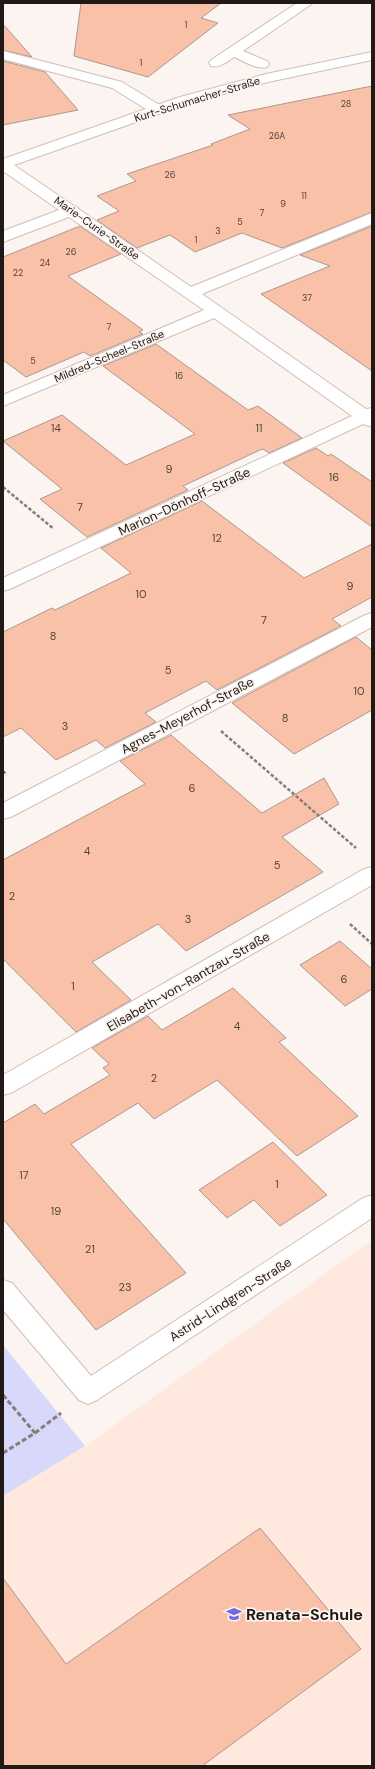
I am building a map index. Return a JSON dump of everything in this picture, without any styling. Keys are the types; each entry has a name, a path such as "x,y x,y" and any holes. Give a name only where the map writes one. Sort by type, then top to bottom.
{"street":[{"path":"216,63 306,3"},
{"path":"234,52 262,64"},
{"path":"3,55 117,86 156,109"},
{"name":"Kurt-Schumacher-Straße","path":"3,164 156,109 266,78 372,56"},
{"name":"Marie-Curie-Straße","path":"3,164 72,210 216,312 369,417"},
{"path":"3,237 72,210"},
{"path":"190,293 372,218"},
{"name":"Mildred-Scheel-Straße","path":"3,401 216,312"},
{"name":"Marion-Dönhoff-Straße","path":"3,585 369,417"},
{"name":"Agnes-Meyerhof-Straße","path":"3,812 372,619"},
{"name":"Elisabeth-von-Rantzau-Straße","path":"3,1086 372,875"},
{"name":"Astrid-Lindgren-Straße","path":"3,1291 88,1392 372,1205"}],"path":[{"path":"3,487 78,550"},
{"path":"196,710 360,851"},
{"path":"3,1395 35,1433 3,1454"}],"shaded area":[{"path":"372,1240 372,1766 3,1766 3,1496 85,1446"},
{"path":"3,1345 85,1446 3,1496"}],"building":[{"path":"81,3 221,3 201,18 218,23 148,77 74,56"},
{"path":"3,24 32,57 3,50"},
{"path":"3,61 45,72 78,110 3,125"},
{"path":"372,86 372,212 282,248 242,233 195,252 170,235 137,248 97,220 119,211 97,196 136,181 127,174 213,145 211,144 250,129 228,115"},
{"path":"80,226 121,254 68,276 143,330 139,332 143,334 90,356 84,352 26,377 3,360 3,257"},
{"path":"372,226 372,371 261,294 330,266 300,255"},
{"path":"156,344 248,410 258,406 302,438 269,453 263,449 260,450 183,486 188,490 87,537 40,499 62,489 3,441 62,415 126,465 195,434 103,366"},
{"path":"316,448 328,456 331,454 372,482 372,527 283,463"},
{"path":"202,501 304,578 372,544 372,597 332,619 341,626 217,690 206,681 145,713 156,722 105,748 96,740 56,760 21,728 3,737 3,632 52,608 55,610 131,573 101,548"},
{"path":"356,637 372,650 372,710 294,754 232,703"},
{"path":"171,735 262,813 324,778 339,804 282,837 323,872 186,951 158,924 92,962 131,1000 76,1032 3,959 3,860 145,784 120,761"},
{"path":"340,941 372,969 372,989 345,1006 300,965"},
{"path":"233,988 286,1038 279,1042 358,1116 297,1156 217,1080 154,1119 138,1103 71,1144 186,1273 96,1330 3,1219 3,1123 35,1104 44,1114 110,1075 103,1068 109,1064 92,1048 148,1016 162,1030"},
{"path":"273,1142 327,1195 280,1226 254,1200 227,1218 199,1190"},
{"name":"Renata-Schule","path":"260,1528 361,1649 202,1766 3,1766 3,1578 66,1664"}],"place":[{"name":"Renata-Schule","path":"234,1614"}]}
